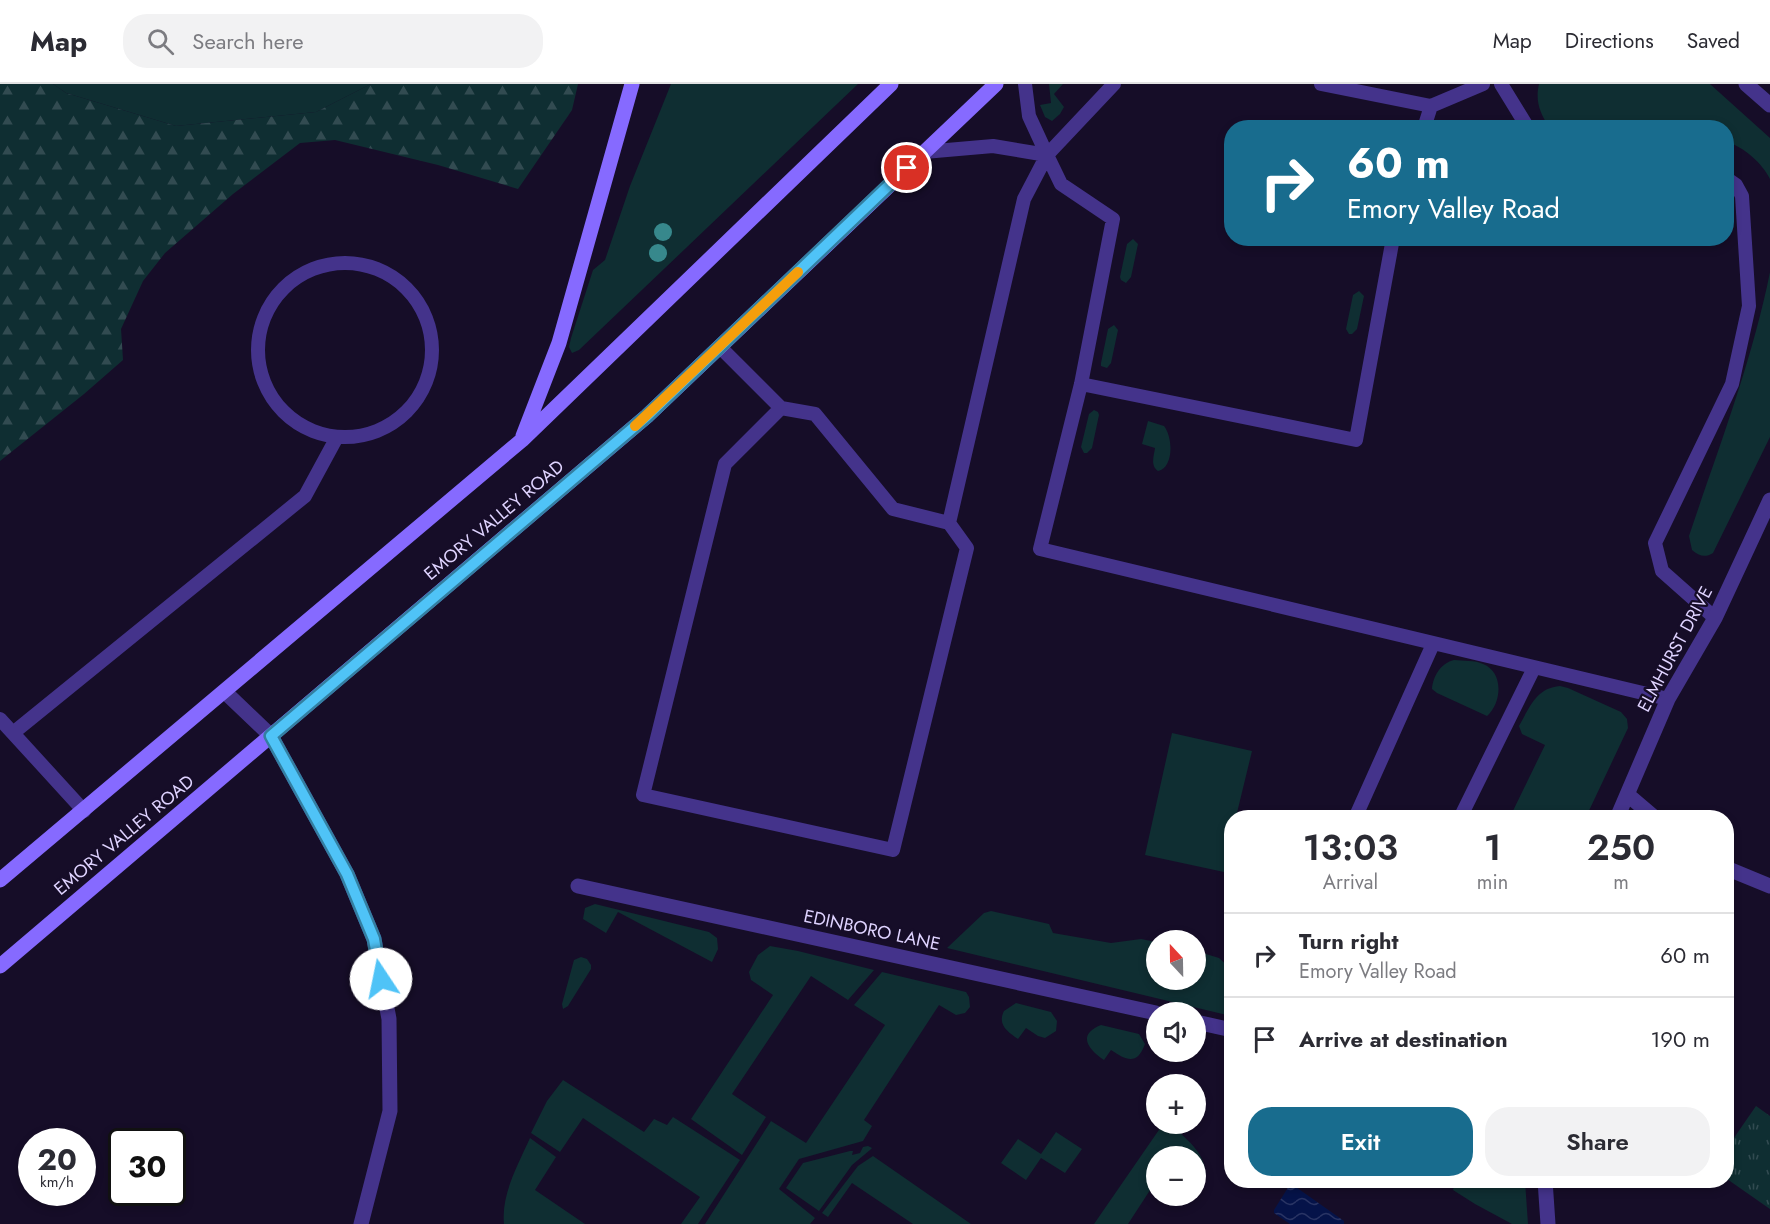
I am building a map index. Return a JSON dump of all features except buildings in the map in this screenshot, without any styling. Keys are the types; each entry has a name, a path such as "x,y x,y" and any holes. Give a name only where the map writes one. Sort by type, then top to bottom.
{"main road":[{"path":"522,440 559,343 632,84"},
{"path":"0,880 522,440 891,84"},
{"name":"EMORY VALLEY ROAD","path":"0,966 647,416 996,84"}],"street":[{"path":"1746,84 1770,105"},
{"name":"ELMHURST DRIVE","path":"1621,810 1668,699 1715,618 1770,500"},
{"path":"225,692 271,736 347,874 374,939 389,1019 390,1111 361,1224"},
{"path":"1628,795 1646,810"},
{"path":"1734,870 1770,886"},
{"name":"EDINBORO LANE","path":"578,886 1146,1011"},
{"path":"1206,1024 1224,1028"},
{"path":"1546,1188 1548,1224"}],"lane":[{"path":"1025,84 1029,116 1061,184 1113,219 1081,384 1040,549 1668,699"},
{"path":"949,523 1024,199 1047,155 1114,84"},
{"path":"1321,84 1431,106 1484,84"},
{"path":"1502,84 1522,120"},
{"path":"1427,120 1431,106"},
{"path":"924,152 993,146 1047,155"},
{"path":"1715,618 1662,571 1655,543 1732,384 1749,306 1742,196 1734,184"},
{"path":"1081,384 1356,440 1392,246"},
{"path":"348,263 384,272 400,282 413,295 423,311 429,328 432,346 431,365 426,383 417,399 391,424 356,437 338,437 320,434 303,427 288,417 276,404 260,372 257,354 258,336 264,318 283,289 313,269 331,264 348,263"},
{"path":"720,347 781,408 815,414 893,509 949,523 967,548 893,850 643,795 725,464 781,408"},
{"path":"13,733 305,496 338,437"},
{"path":"1358,810 1433,644"},
{"path":"1464,810 1534,668"},
{"path":"0,719 84,811"}],"green space":[{"path":"0,84 53,84 66,93 176,126 316,112 371,84 578,84 572,110 518,189 438,165 335,140 300,143 233,194 165,253 143,281 121,329 123,360 0,461"},
{"path":"53,84 371,84 316,112 176,126 66,93"},
{"path":"671,84 858,84 579,350 572,353 569,347 571,338 593,270 605,260 630,186"},
{"path":"1049,84 1063,84 1054,94 1064,107 1052,121 1045,117 1040,105 1051,103"},
{"path":"1539,84 1710,84 1770,138 1770,179 1752,156 1734,145 1734,120 1545,120 1539,107"},
{"path":"1133,239 1138,244 1131,277 1126,283 1120,277 1127,244"},
{"path":"1770,272 1770,437 1713,553 1702,556 1692,550 1689,536 1744,372"},
{"path":"1359,291 1364,296 1357,329 1349,334 1346,329 1353,295"},
{"path":"1114,325 1118,330 1111,363 1107,368 1101,366 1101,363 1108,329"},
{"path":"1094,410 1099,415 1092,448 1084,453 1081,447 1089,414"},
{"path":"1148,421 1164,426 1169,437 1169,458 1163,469 1158,471 1153,463 1155,448 1142,444"},
{"path":"1454,660 1480,663 1490,668 1495,674 1498,696 1496,704 1487,716 1432,689 1438,671 1445,664"},
{"path":"1560,686 1568,688 1621,712 1627,719 1628,728 1589,810 1513,810 1545,745 1522,734 1519,726 1539,695"},
{"path":"1172,733 1252,751 1238,810 1224,810 1224,872 1145,855"},
{"path":"595,904 709,932 717,938 718,949 712,962 618,912 606,933 583,919 585,908"},
{"path":"991,911 1049,924 1053,933 1111,943 1146,940 1146,990 1206,990 1206,954 1219,958 1224,963 1224,1014 1206,1010 1206,1002 1173,1002 947,948 984,913"},
{"path":"770,946 874,970 848,1000 811,976 732,1094 766,1117 742,1155 691,1119 773,995 751,980 749,972 758,955"},
{"path":"581,957 587,959 591,969 568,1006 563,1009 562,1004 574,960"},
{"path":"882,972 966,992 970,1007 965,1013 956,1015 939,1005 864,1120 872,1126 863,1141 799,1159 779,1189 815,1218 810,1224 705,1224 771,1121 806,1143 885,1025 854,1005"},
{"path":"1016,1003 1051,1012 1057,1021 1056,1031 1045,1038 1026,1028 1018,1039 1007,1031 1002,1020 1004,1011"},
{"path":"1101,1025 1139,1034 1145,1044 1142,1051 1131,1059 1111,1050 1104,1060 1090,1047 1087,1038 1093,1029"},
{"path":"563,1080 644,1132 654,1119 667,1125 673,1117 740,1160 698,1224 681,1224 700,1197 583,1118 560,1152 531,1133 547,1101"},
{"path":"1756,1106 1770,1116 1770,1209 1734,1184 1734,1138"},
{"path":"1056,1132 1082,1149 1065,1173 1041,1158 1026,1180 1001,1163 1018,1139 1041,1154"},
{"path":"1156,1134 1180,1134 1193,1146 1148,1146"},
{"path":"530,1138 556,1157 535,1190 585,1224 504,1224 508,1191"},
{"path":"863,1147 872,1148 852,1165 819,1211 786,1188 803,1163 850,1151 853,1151 852,1155 860,1153"},
{"path":"1146,1149 1146,1196 1128,1224 1094,1224"},
{"path":"873,1156 971,1224 913,1224 852,1183 828,1217 822,1213 858,1166"},
{"path":"1454,1188 1525,1188 1528,1224 1512,1224 1453,1190"}],"water":[{"path":"1288,1188 1297,1188 1344,1221 1344,1224 1290,1224 1274,1213"}],"slow traffic":[{"path":"635,426 798,272"}],"route":[{"path":"381,979 374,939 347,874 271,736 647,416 907,168"}]}
